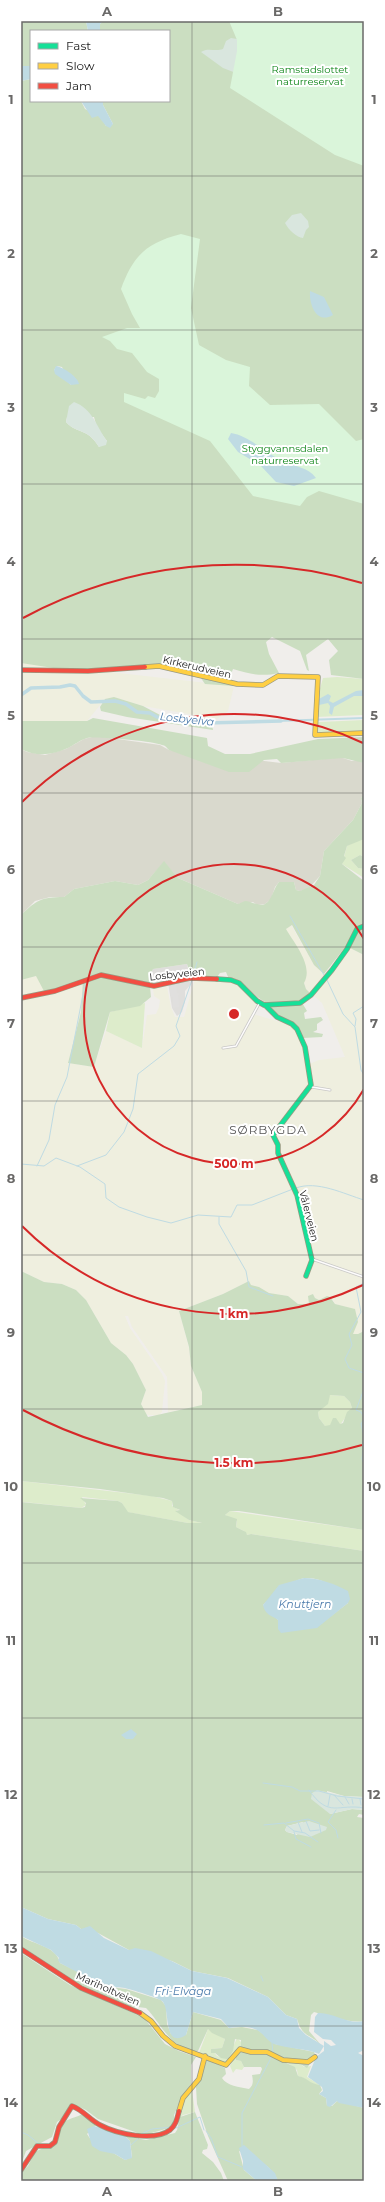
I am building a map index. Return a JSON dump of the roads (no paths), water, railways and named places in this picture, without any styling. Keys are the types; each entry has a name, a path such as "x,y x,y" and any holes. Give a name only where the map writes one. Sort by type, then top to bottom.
{"street":[{"name":"Kirkerudveien","path":"21,670 88,671 159,666 237,684 263,685 278,676 318,677 314,735 364,733"},
{"path":"262,1004 280,1005 305,1001 347,949 357,929 364,926"},
{"name":"Losbyveien","path":"21,998 55,991 101,975 154,986 190,978 231,980 239,983 262,1004"},
{"path":"224,1048 236,1046 262,1004"},
{"path":"262,1004 279,1018 292,1024 297,1029 305,1047 312,1087 330,1090"},
{"name":"Vålerveien","path":"312,1087 273,1135 278,1145 278,1153 296,1193 312,1259"},
{"path":"306,1276 312,1259 364,1277"},
{"name":"Mariholtveien","path":"21,1949 81,1988 142,2014 152,2021 162,2036 175,2046 190,2053 205,2056 226,2065 231,2062 236,2052 240,2050 267,2052 283,2060 308,2062 315,2057"},
{"path":"21,2170 28,2162 37,2146 50,2146 55,2142 59,2127 72,2106 78,2108 100,2125 125,2134 146,2136 171,2130 176,2124 182,2098 200,2076 205,2056"}],"water":[{"path":"86,21 103,21 100,24 100,30 88,30"},
{"path":"21,66 30,66 30,79 21,81"},
{"path":"82,102 103,102 103,105 113,124 110,128 106,126 98,116 92,118"},
{"path":"310,291 324,297 333,315 322,317 315,312 312,307"},
{"path":"56,366 70,373 76,378 79,384 71,385 55,374 54,370"},
{"path":"231,433 251,441 276,458 305,469 316,478 294,486 276,482 260,465 238,452 228,439"},
{"path":"364,690 364,696 354,696 334,707 332,715 329,713 330,706 328,703 319,705 319,699 328,694 331,696 329,701 333,703 356,691"},
{"path":"364,717 364,719 277,722 277,720"},
{"name":"Knuttjern","path":"304,1578 321,1580 338,1586 348,1591 350,1599 348,1603 317,1628 281,1633 278,1629 278,1620 267,1613 263,1605 279,1585"},
{"path":"131,1729 137,1734 133,1739 126,1739 121,1735"},
{"name":"Fri-Elvåga","path":"21,1907 48,1919 76,1925 81,1929 90,1926 104,1938 129,1950 135,1948 151,1951 192,1971 227,1978 268,1997 286,2015 297,2019 299,2028 306,2035 324,2046 319,2054 279,2046 272,2043 259,2031 254,2029 243,2027 229,2028 221,2019 193,2012 186,2035 178,2038 173,2037 168,2026 165,2005 159,1999 125,1988 112,1987 85,1976 60,1963 58,1960 59,1958 51,1950 21,1936"},
{"path":"318,2013 329,2014 346,2020 358,2022 364,2021 364,2050 358,2053 364,2056 364,2108 339,2103 337,2101 330,2107 327,2106 326,2098 319,2094 323,2091 322,2087 308,2077 316,2057 324,2051 324,2041 331,2046 336,2045 331,2040 323,2039 314,2032 315,2017"},
{"path":"94,2126 125,2136 130,2141 132,2158 125,2160 115,2154 100,2151 92,2146 87,2129"},
{"path":"244,2145 275,2173 278,2181 257,2181 243,2169 243,2161 239,2148"}],"waterway":[{"name":"Losbyelva","path":"21,695 31,688 60,687 70,685 75,686 83,696 91,702 115,701 126,704 137,712 150,713 157,717 206,723 281,721"},
{"path":"290,916 324,975"},
{"path":"193,976 197,962"},
{"path":"326,978 343,1014 355,1027 361,1070 364,1075"},
{"path":"77,1166 106,1155 124,1132 133,1109 138,1074 174,1046 180,1036 176,1026 192,980"},
{"path":"37,1166 49,1140 55,1105 67,1077 85,984"},
{"path":"355,1026 356,1019 353,1013 364,1006"},
{"path":"21,1164 44,1166 56,1158 80,1167 105,1184 106,1198 119,1207 147,1217 171,1223 198,1215 231,1217 237,1205 252,1205 293,1189"},
{"path":"296,1188 304,1186 321,1187 339,1191 364,1200"},
{"path":"219,1217 219,1224 246,1271 249,1287 273,1296"},
{"path":"364,1280 364,1283 356,1287 361,1312 349,1334 352,1345 345,1359 349,1368 364,1373"},
{"path":"364,1389 356,1410 361,1412 364,1418"},
{"path":"364,1419 361,1424 364,1436"},
{"path":"364,1444 362,1459 364,1464"},
{"path":"263,1783 292,1787 300,1791 319,1791 337,1796 364,1799"},
{"path":"309,1790 316,1799 328,1807 364,1808"},
{"path":"328,1806 330,1795"},
{"path":"334,1795 343,1805"},
{"path":"345,1797 349,1804"},
{"path":"352,1799 353,1804"},
{"path":"360,1799 361,1805"},
{"path":"336,1810 328,1822 336,1830 338,1838"},
{"path":"286,1823 308,1819 319,1823 321,1833"},
{"path":"306,1821 310,1831 319,1830"},
{"path":"298,1822 302,1832"},
{"path":"264,1825 284,1823 294,1831 305,1833 318,1842"},
{"path":"294,1832 296,1839 311,1847"},
{"path":"261,1976 263,1981"},
{"path":"272,2043 273,2053"},
{"path":"242,2146 242,2113 272,2056"},
{"path":"176,2128 200,2117 204,2130"},
{"path":"141,2134 152,2129 172,2127"},
{"path":"206,2131 211,2138 218,2157 242,2167"},
{"path":"21,2132 28,2135 39,2144"},
{"path":"131,2145 139,2138"}],"district":[{"name":"SØRBYGDA","path":"268,1129"}],"park label":[{"name":"Ramstadslottet naturreservat","path":"310,74"},
{"name":"Styggvannsdalen naturreservat","path":"285,454"}]}
